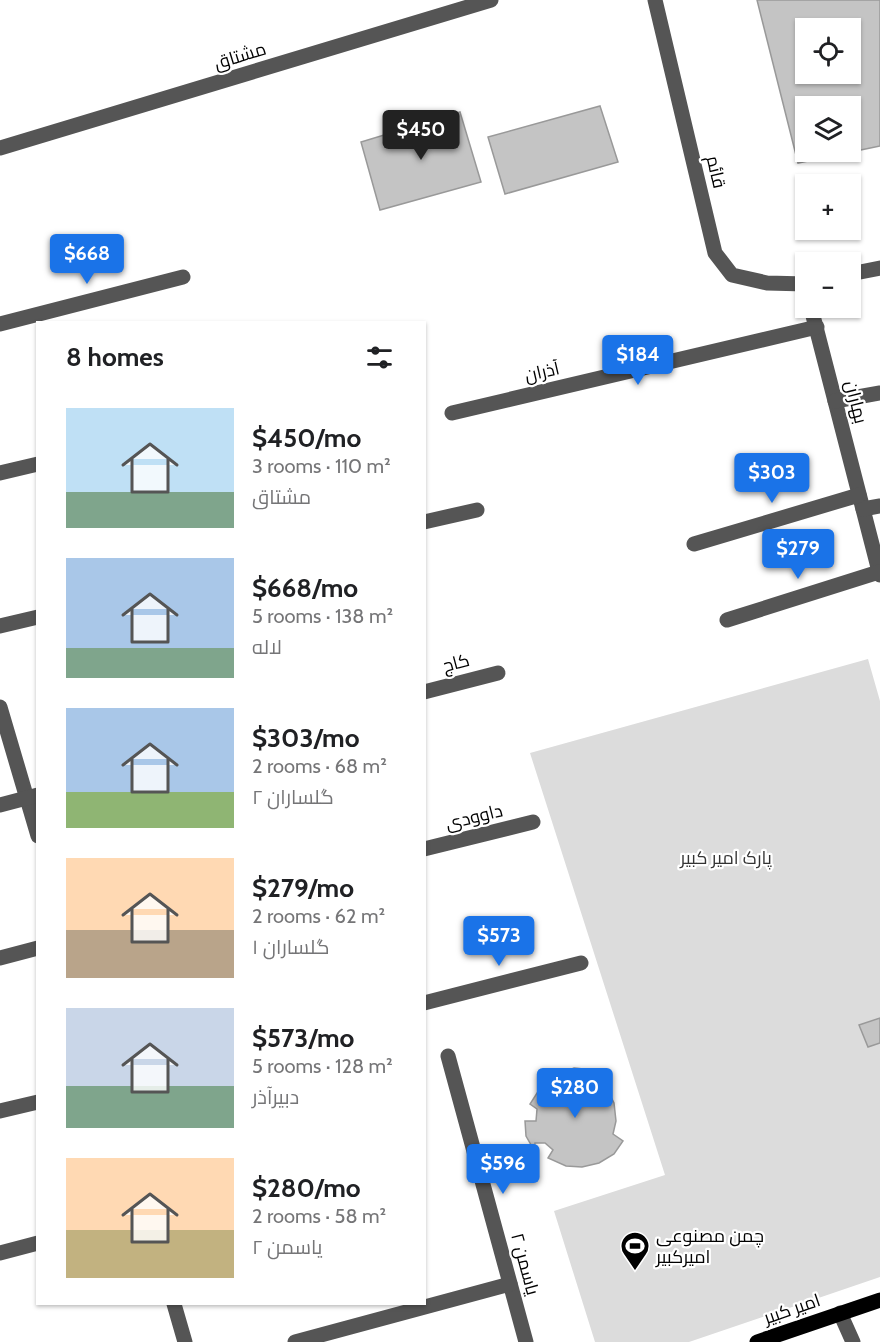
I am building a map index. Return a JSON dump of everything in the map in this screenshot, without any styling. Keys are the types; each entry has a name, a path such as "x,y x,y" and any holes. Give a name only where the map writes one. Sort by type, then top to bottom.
{"main road":[{"name":"امیر کبیر","path":"757,1342 880,1300"}],"street":[{"name":"مشتاق","path":"0,148 491,0"},
{"name":"قائم","path":"655,0 715,253 732,275 767,283 795,284"},
{"path":"861,272 880,268"},
{"path":"0,324 183,277"},
{"name":"بهاران","path":"814,318 880,574"},
{"name":"آذران","path":"452,413 817,327"},
{"path":"835,401 880,393"},
{"path":"0,473 36,464"},
{"path":"694,544 861,502 880,506"},
{"path":"426,522 477,510"},
{"path":"727,620 880,574"},
{"path":"0,626 36,617"},
{"name":"کاج","path":"426,691 498,672"},
{"path":"0,707 32,797 36,823"},
{"path":"0,805 32,797"},
{"name":"داوودی","path":"426,849 533,822"},
{"path":"0,958 36,949"},
{"path":"426,1002 581,963"},
{"name":"یاسمن ۲","path":"448,1056 526,1342"},
{"path":"0,1111 36,1102"},
{"path":"0,1253 36,1244"},
{"path":"295,1342 510,1284"},
{"path":"174,1305 185,1342"},
{"name":"امیر کبیر","path":"840,1313 853,1342"}],"green space":[{"name":"پارک امیر کبیر","path":"868,659 880,701 880,1277 689,1342 595,1342 554,1211 665,1175 530,753"}],"building":[{"path":"757,0 880,0 880,146 861,150 861,96 795,96 795,151"},
{"path":"600,106 618,162 505,194 488,137"},
{"path":"460,112 481,182 380,210 361,142"},
{"path":"880,1018 880,1043 868,1047 859,1025"},
{"path":"574,1068 593,1070 602,1075 597,1086 610,1095 614,1103 616,1121 613,1134 623,1141 614,1154 599,1163 582,1167 566,1166 548,1158 553,1150 545,1143 535,1143 534,1150 526,1136 525,1121 536,1121 537,1109 530,1104 546,1079"}],"place":[{"name":"چمن مصنوعی امیرکبیر","path":"635,1272"}]}
